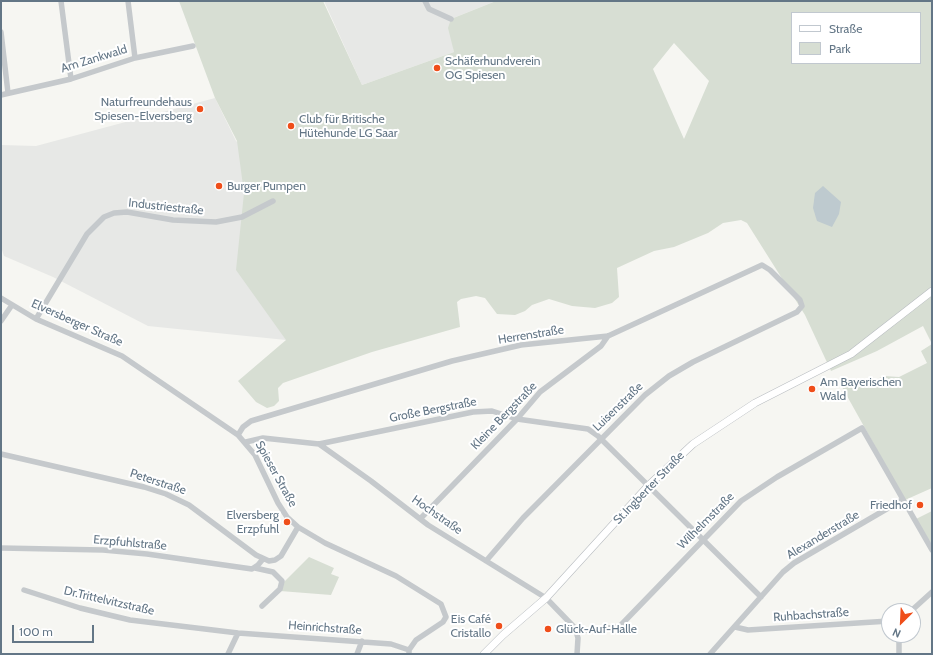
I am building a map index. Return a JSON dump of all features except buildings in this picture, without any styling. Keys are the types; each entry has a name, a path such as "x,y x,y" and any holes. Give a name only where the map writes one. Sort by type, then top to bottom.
{"main road":[{"name":"St.Ingberter Straße","path":"484,654 502,634 546,598 649,485 679,456 710,431 770,395 842,359 866,344 932,292"}],"street":[{"path":"62,1 71,79"},
{"path":"128,1 135,58"},
{"path":"425,1 428,9 451,19"},
{"path":"1,32 8,93"},
{"name":"Am Zankwald","path":"1,95 71,79 135,58 193,46"},
{"name":"Industriestraße","path":"36,319 87,234 104,217 114,213 127,212 173,220 216,222 242,217 273,201"},
{"name":"Herrenstraße","path":"238,435 251,421 452,361 521,345 608,336 762,265 770,270 800,300 802,306 797,312"},
{"name":"Elversberger Straße","path":"1,298 36,319 122,356"},
{"path":"1,321 12,305"},
{"name":"Luisenstraße","path":"486,560 523,518 645,395 668,376 693,362 797,312"},
{"name":"Kleine Bergstraße","path":"421,518 517,419 540,392 601,346 608,336"},
{"name":"Spieser Straße","path":"122,356 246,442 256,454 278,503 287,517 298,527 326,543 396,576 441,604 446,617 443,622 416,640 409,652"},
{"name":"Große Bergstraße","path":"246,442 263,438 318,444 473,412 492,411 517,419 588,429 602,439 761,596"},
{"name":"Wilhelmstraße","path":"577,631 619,627 741,500 756,489 862,428 902,500"},
{"name":"Hochstraße","path":"318,444 371,481 421,518 428,525 546,598 577,631"},
{"name":"Peterstraße","path":"1,454 144,487 171,496 193,507 263,559"},
{"path":"902,500 932,550"},
{"name":"Alexanderstraße","path":"710,654 783,572 902,500"},
{"path":"255,568 263,559 269,561 278,559 298,527"},
{"name":"Erzpfuhlstraße","path":"1,548 103,550 147,554 252,569 255,568 273,572 282,581 280,589 262,606"},
{"name":"Dr.Trittelvitzstraße","path":"24,590 80,608 130,620 238,633"},
{"path":"920,603 932,592"},
{"name":"Ruhbachstraße","path":"735,627 748,630 881,622"},
{"path":"577,631 577,654"},
{"path":"228,654 238,633"},
{"name":"Heinrichstraße","path":"238,633 391,644 409,652"},
{"path":"357,654 362,641"},
{"path":"899,643 899,654"}],"shaded area":[{"path":"324,1 496,1 451,19 454,52 362,85"},
{"path":"215,98 236,141 283,174 286,340 148,326 53,277 4,256 1,247 1,145 36,146"},
{"path":"823,186 841,202 839,214 832,227 817,221 813,208 815,193"}],"green space":[{"path":"179,1 323,1 362,85 454,52 448,28 451,19 496,1 932,1 932,344 923,326 877,351 831,371 805,315 747,223 741,220 723,223 708,233 674,247 654,251 617,268 619,297 612,303 595,308 572,306 549,299 532,305 525,311 515,315 497,314 485,298 476,296 461,299 457,302 460,327 372,352 283,383 278,388 279,401 274,406 267,408 256,402 238,381 286,340 236,270 244,193 237,141 215,98","holes":["674,43 709,81 684,139 653,69"]},
{"path":"932,344 932,488 905,500 842,387 870,382 884,376 899,377 927,363 921,351"},
{"path":"932,511 932,545 916,519"},
{"path":"309,557 334,568 331,574 339,577 331,595 280,591 284,582"}],"place":[{"name":"Schäferhundverein OG Spiesen","path":"437,68"},
{"name":"Naturfreundehaus Spiesen-Elversberg","path":"200,109"},
{"name":"Club für Britische Hütehunde LG Saar","path":"291,126"},
{"name":"Burger Pumpen","path":"219,186"},
{"name":"Am Bayerischen Wald","path":"812,389"},
{"name":"Friedhof","path":"920,505"},
{"name":"Elversberg Erzpfuhl","path":"287,522"},
{"name":"Eis Café Cristallo","path":"499,626"},
{"name":"Glück-Auf-Halle","path":"548,629"}]}
